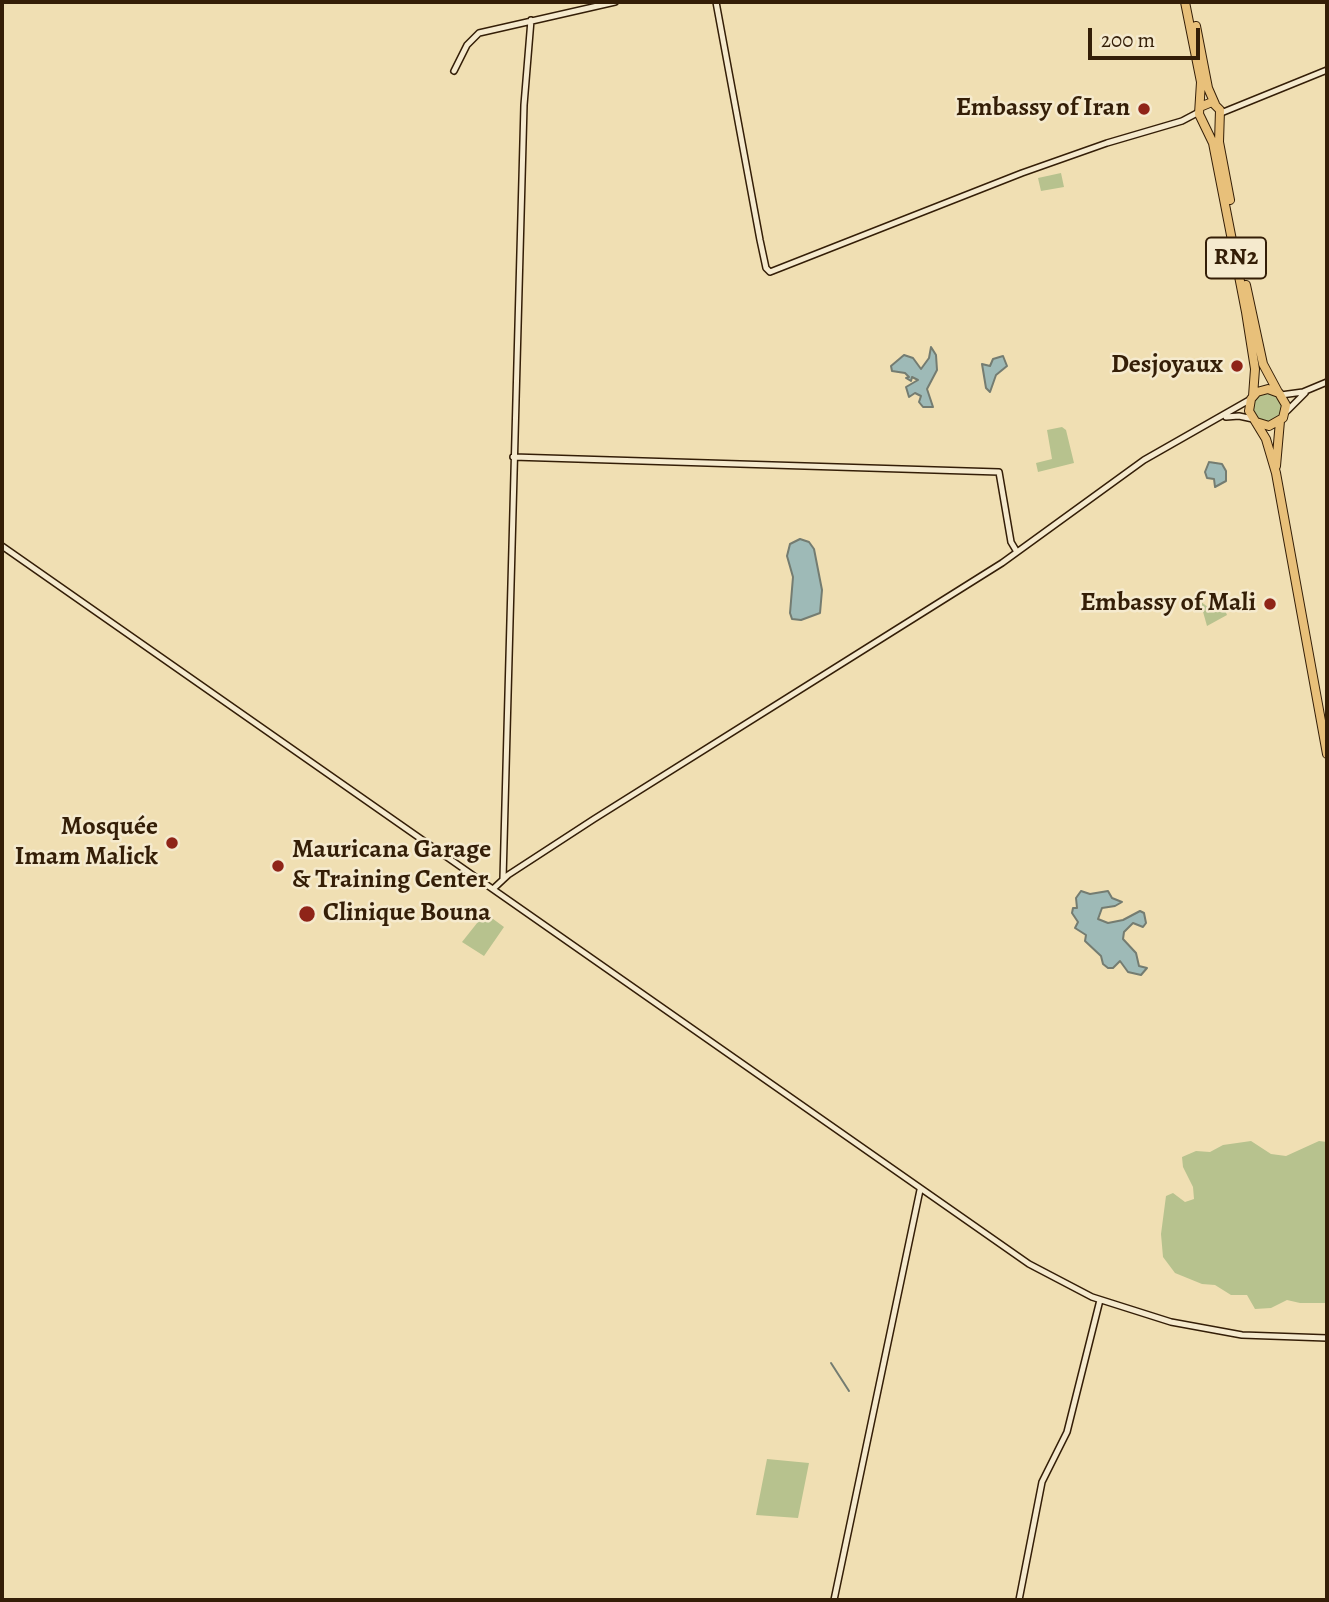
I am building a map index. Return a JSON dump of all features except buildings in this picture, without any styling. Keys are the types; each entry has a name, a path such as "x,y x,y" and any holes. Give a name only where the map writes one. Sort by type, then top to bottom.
{"highway":[{"name":"RN2","path":"1188,2 1208,88 1218,110 1219,142 1259,349 1266,373 1280,394"},
{"name":"RN2","path":"1188,2 1201,82 1199,111"},
{"path":"1206,103 1218,110 1213,124 1204,123 1199,111 1206,103"},
{"name":"RN2","path":"1204,123 1213,143 1248,324 1255,369 1252,397"},
{"path":"1276,473 1280,421 1285,412 1280,394 1265,389 1252,397 1249,407 1266,439 1276,473 1327,754"},
{"path":"1255,420 1269,426 1280,421"}],"street":[{"path":"454,71 467,46 479,33 615,2"},
{"path":"716,2 760,240 766,268 770,272 1060,159 1182,121 1199,111"},
{"path":"503,879 524,105 531,20"},
{"path":"1218,110 1327,70"},
{"path":"1182,121 1204,123"},
{"path":"1280,394 1310,389 1327,382"},
{"path":"1285,412 1310,389"},
{"path":"493,889 503,879 1017,552 1144,460 1217,421 1252,397"},
{"path":"1217,421 1240,415 1255,420"},
{"path":"513,457 999,472 1011,542 1017,552"},
{"path":"2,546 1029,1265 1100,1300 1207,1330 1242,1335 1327,1338"},
{"path":"834,1600 920,1190"},
{"path":"1020,1600 1042,1482 1067,1432 1100,1300"}],"green space":[{"path":"1061,173 1064,187 1041,191 1038,178"},
{"path":"1276,392 1285,412 1273,424 1255,418 1252,404 1258,394"},
{"path":"1062,427 1066,430 1074,463 1038,472 1036,463 1052,459 1047,430"},
{"path":"1200,601 1213,611 1221,601 1227,615 1207,626"},
{"path":"485,913 504,927 484,956 462,942"},
{"path":"1251,1141 1271,1154 1286,1156 1319,1141 1327,1142 1327,1303 1287,1300 1271,1308 1255,1309 1247,1295 1231,1295 1215,1285 1202,1284 1175,1273 1163,1257 1161,1234 1166,1196 1173,1193 1185,1202 1194,1199 1193,1187 1183,1167 1182,1157 1196,1151 1210,1152 1223,1145"},
{"path":"767,1459 809,1463 798,1518 756,1515"}],"water":[{"path":"931,347 936,355 937,370 927,389 933,407 923,407 919,402 921,396 915,393 909,397 906,387 918,380 912,377 911,381 906,378 909,377 905,373 892,371 891,366 904,355 913,358 921,369 929,358"},
{"path":"1003,356 1007,366 996,375 990,392 986,388 982,364 990,366 993,359"},
{"path":"1209,462 1222,464 1226,471 1226,481 1215,487 1214,479 1207,478 1205,472"},
{"path":"800,539 809,542 814,549 822,590 820,613 801,620 792,619 790,613 793,577 787,556 790,544"},
{"path":"1081,891 1090,894 1108,891 1112,898 1122,902 1102,908 1098,919 1108,923 1123,920 1140,911 1144,913 1146,923 1143,927 1133,923 1124,932 1123,939 1136,953 1139,966 1147,968 1141,975 1128,972 1120,961 1113,968 1108,968 1103,964 1101,956 1085,941 1086,935 1075,928 1078,922 1072,913 1073,908 1077,908 1076,898"}],"waterway":[{"path":"831,1363 849,1391"}],"place":[{"name":"Embassy of Iran","path":"1144,109"},
{"name":"Desjoyaux","path":"1237,366"},
{"name":"Embassy of Mali","path":"1270,604"},
{"name":"Mosquée Imam Malick","path":"172,843"},
{"name":"Mauricana Garage & Training Center","path":"278,866"},
{"name":"Clinique Bouna","path":"307,914"}]}
